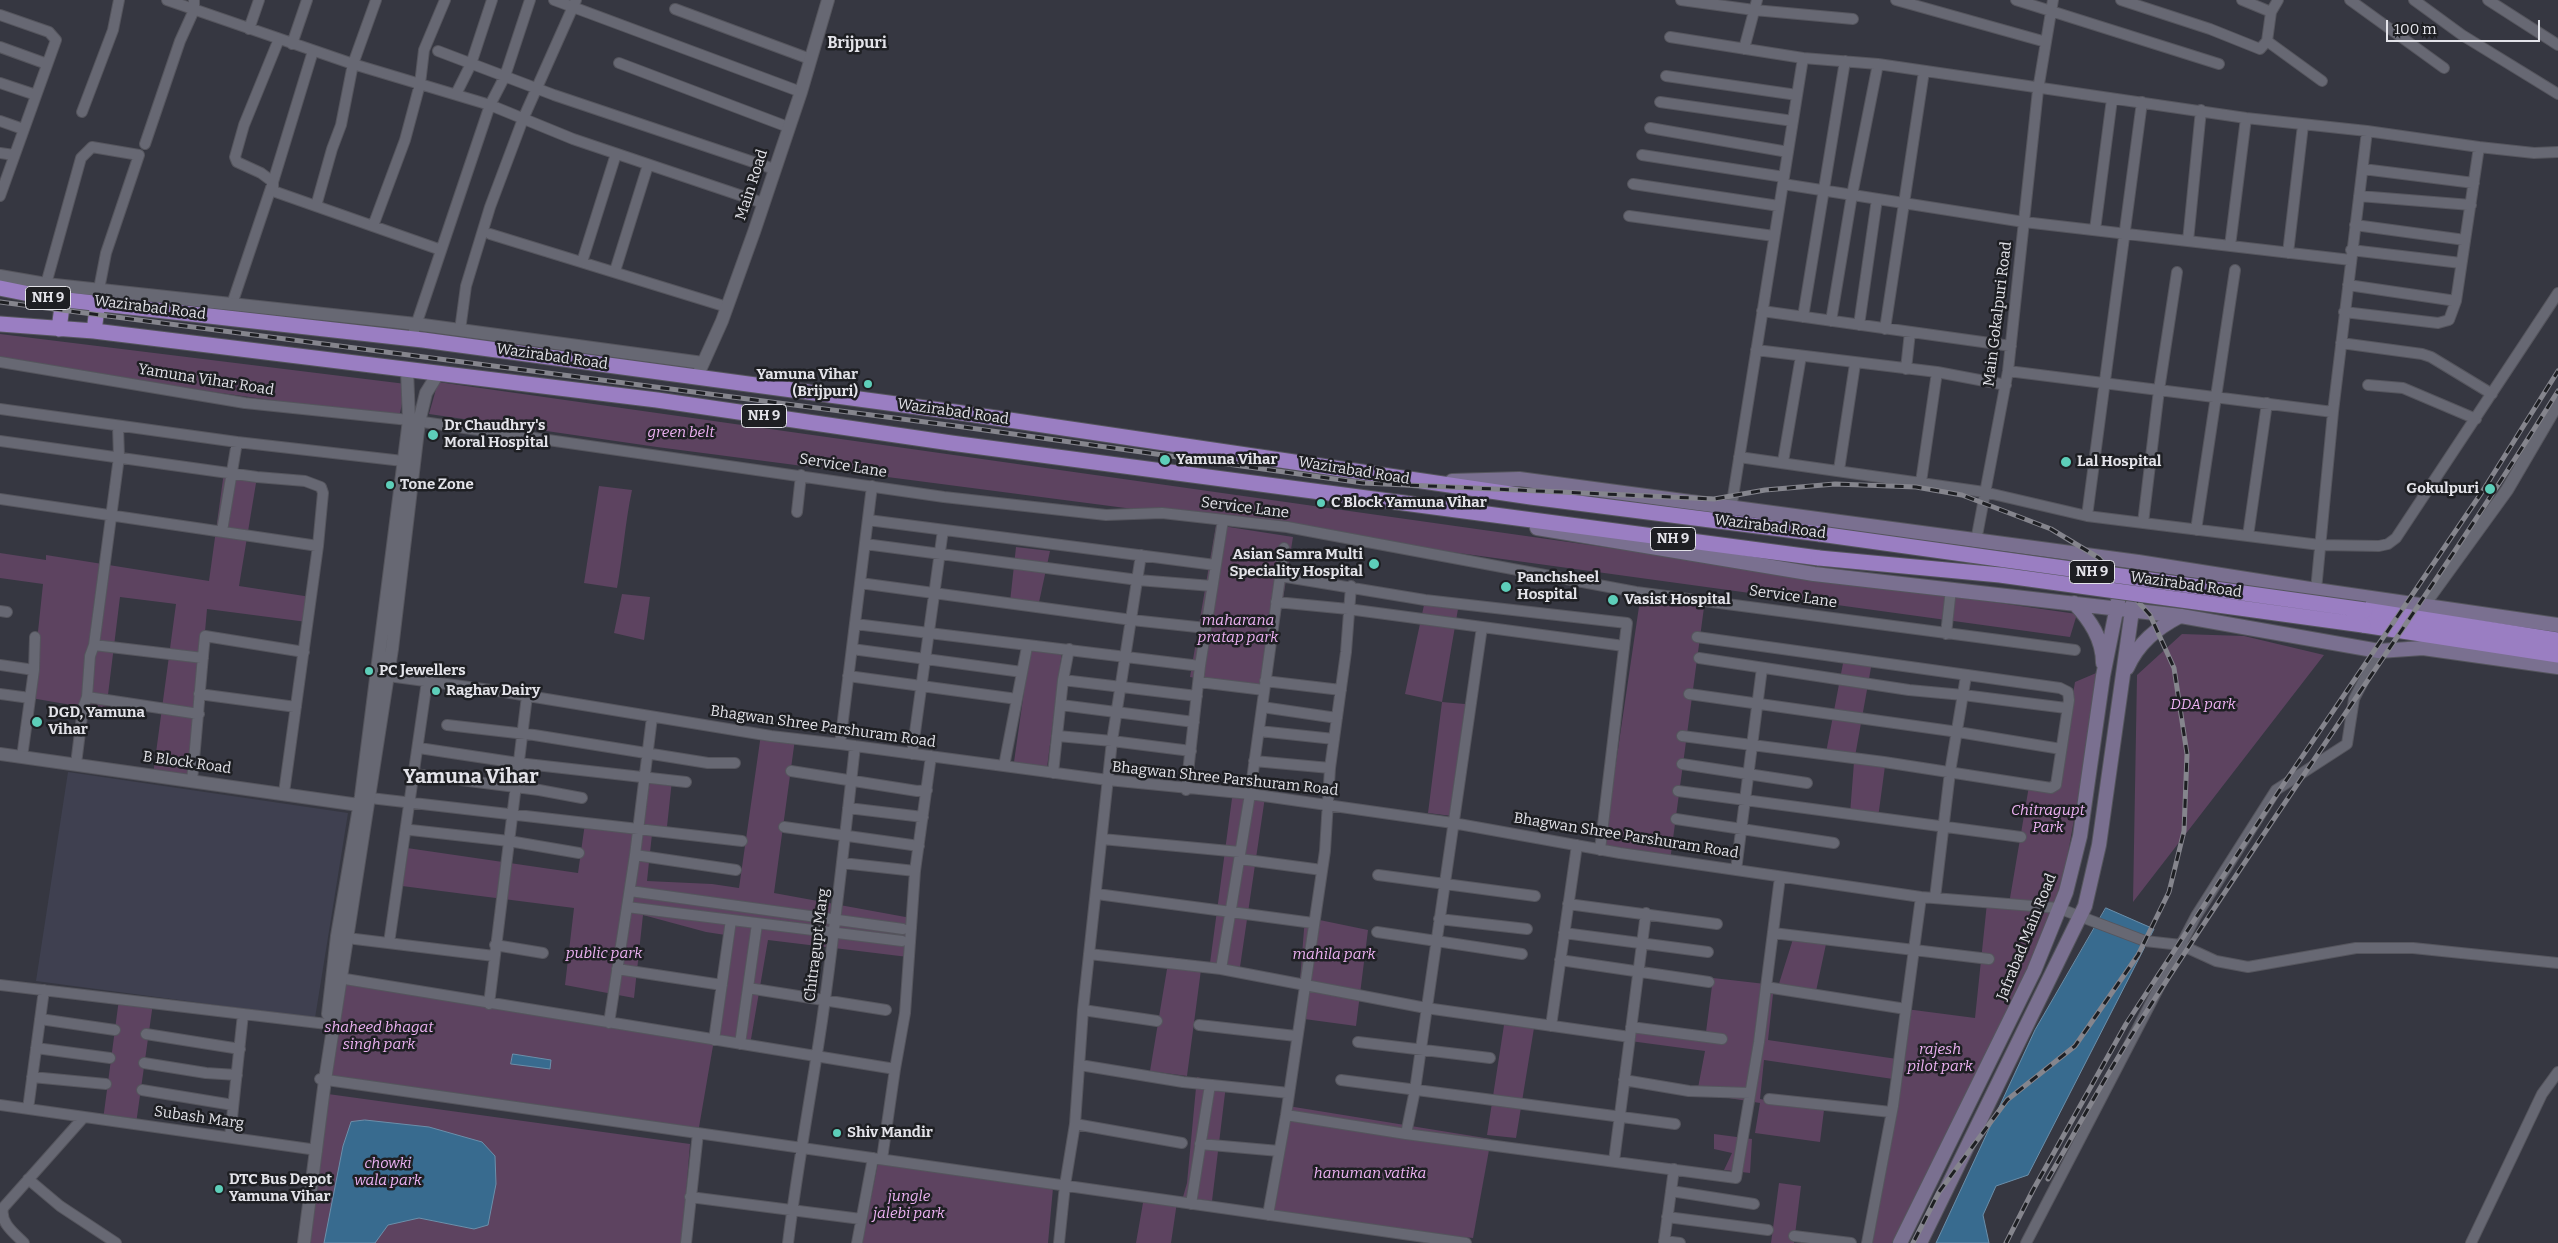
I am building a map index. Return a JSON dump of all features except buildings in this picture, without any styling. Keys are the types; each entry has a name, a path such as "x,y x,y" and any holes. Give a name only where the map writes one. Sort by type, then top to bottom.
{"highway":[{"name":"Wazirabad Road","path":"0,288 62,299 98,295 411,339 700,370 1531,497 1820,534 2365,610 2558,640"},
{"path":"94,331 98,295"},
{"path":"59,329 62,299"},
{"name":"Wazirabad Road","path":"0,324 94,331 407,370 439,372 1819,558 2010,577 2363,625 2558,655"}],"main road":[{"path":"1430,482 1519,479 2138,562 2558,625"},
{"path":"1432,506 1493,520 1814,574 2181,616 2379,651 2423,648 2558,667"},
{"path":"1927,587 1922,559 1927,545 1937,536"},
{"name":"Jafrabad Main Road","path":"1900,1243 2034,971 2066,892 2080,836 2103,676 2117,609 2122,561"},
{"path":"1920,1243 2078,916 2085,906 2099,845 2133,612 2138,562"},
{"path":"2074,603 2088,618 2098,636 2103,656 2103,676"},
{"path":"2122,683 2137,650 2164,624 2181,616"}],"street":[{"path":"82,112 112,30 119,0"},
{"path":"167,0 194,5 249,29 292,44 490,105 616,154 764,202"},
{"path":"249,29 259,0"},
{"path":"292,44 307,0"},
{"path":"316,206 332,149 341,125 353,64 376,0"},
{"path":"373,226 405,140 420,84 424,50 444,0"},
{"path":"456,94 471,64 492,0"},
{"path":"411,339 490,105 504,76 530,0"},
{"path":"554,0 575,3 801,92"},
{"path":"1681,0 1756,5 1853,19"},
{"path":"1896,0 2046,42"},
{"path":"2016,0 2053,5 2219,64"},
{"path":"2121,0 2137,3 2210,29 2255,49 2264,47 2267,41 2271,12 2278,0"},
{"path":"2242,0 2271,12"},
{"path":"2350,0 2444,68"},
{"path":"2414,0 2462,35 2558,94"},
{"path":"2488,0 2558,45"},
{"name":"Main Road","path":"700,370 728,307 764,202 801,92 825,1"},
{"path":"460,330 466,286 490,207 523,119 538,89 557,39 575,3"},
{"path":"145,144 180,40 194,5"},
{"path":"1744,49 1756,5"},
{"name":"Main Gokalpuri Road","path":"1976,541 2008,371 2038,90 2053,5"},
{"path":"675,9 810,60"},
{"path":"0,15 53,34 56,40 1,192"},
{"path":"1670,37 1803,58 1878,64 2038,90 2142,102 2246,118 2367,131 2480,148 2534,153 2558,152"},
{"path":"273,182 260,173 237,162 235,157 244,125 279,39"},
{"path":"2267,41 2322,80"},
{"path":"0,47 47,64"},
{"path":"232,304 273,182 313,51"},
{"path":"438,51 538,89 774,169"},
{"path":"1731,508 1803,58"},
{"path":"1803,317 1822,190 1845,61"},
{"path":"620,63 788,127"},
{"path":"1831,321 1852,195 1878,64"},
{"path":"1884,329 1924,71"},
{"path":"1666,76 1797,95"},
{"path":"0,84 36,95"},
{"path":"2095,230 2112,99"},
{"path":"1660,102 1793,121"},
{"path":"2088,516 2142,102"},
{"path":"2188,241 2201,110"},
{"path":"2230,246 2246,118"},
{"path":"0,121 24,129"},
{"path":"2288,252 2303,125"},
{"path":"1650,128 1788,152"},
{"path":"2316,590 2344,312 2367,131"},
{"path":"46,284 81,158 92,147 138,155 106,253 98,295"},
{"path":"2344,312 2443,323 2452,316 2480,148"},
{"path":"0,153 14,155"},
{"path":"582,262 616,154"},
{"path":"1642,155 1783,180 1822,190 2024,222 2288,252 2461,263"},
{"path":"615,271 648,165"},
{"path":"2363,169 2474,183"},
{"path":"273,182 273,191 441,250"},
{"path":"1634,184 1779,206"},
{"path":"2359,196 2471,205"},
{"path":"1859,325 1877,199"},
{"path":"1629,216 1774,236"},
{"path":"2355,224 2466,240"},
{"path":"490,234 728,307"},
{"path":"2196,530 2235,270"},
{"path":"2143,523 2159,390 2177,272"},
{"path":"0,276 98,295 232,304 416,324 700,370"},
{"path":"2348,285 2456,301"},
{"path":"1739,457 1984,492 2088,516 2320,545 2380,546 2388,544 2396,538 2558,293"},
{"path":"1762,312 2011,346"},
{"path":"1906,369 1910,332"},
{"path":"2341,343 2431,357 2492,394"},
{"path":"1756,350 1855,364 1938,372 2006,384"},
{"path":"1783,462 1801,356"},
{"name":"Yamuna Vihar Road","path":"0,362 245,403 414,421"},
{"path":"1839,470 1855,364"},
{"path":"381,675 404,558 414,421 407,370"},
{"path":"2008,371 2333,412"},
{"path":"304,1243 322,1080 336,978 348,938 366,803 381,675 391,556 403,461 414,421 426,393 439,372"},
{"path":"1922,482 1938,372"},
{"path":"2368,385 2403,388 2476,419"},
{"path":"2248,536 2266,403"},
{"path":"2423,606 2507,490 2558,404"},
{"path":"0,409 237,442 403,461"},
{"name":"Service Lane","path":"414,421 944,497 1106,515 1162,513 1287,527 1636,592 2075,650"},
{"path":"76,764 83,708 87,697 90,656 94,645 119,457 118,426"},
{"path":"0,441 232,473 305,481 321,487 323,493 318,546 284,793"},
{"path":"222,532 237,442"},
{"path":"797,512 801,475"},
{"path":"840,744 872,486"},
{"path":"0,499 318,546"},
{"path":"868,520 1215,565"},
{"path":"1186,790 1200,666 1223,520"},
{"path":"912,754 943,530"},
{"path":"864,544 1138,580 1212,586"},
{"path":"1221,970 1232,913 1250,794 1284,548"},
{"path":"1059,1243 1065,1185 1075,1124 1083,1010 1097,894 1112,740 1142,555"},
{"path":"391,556 404,558"},
{"path":"1280,576 1351,586 1425,600 1628,623 1600,850"},
{"path":"860,583 1132,620 1206,628"},
{"path":"1268,1215 1286,1115 1296,1036 1322,870 1330,768 1341,690 1351,586"},
{"path":"1946,634 1950,589"},
{"path":"1276,602 1348,609 1624,646"},
{"path":"855,624 929,632 1027,647 1069,649 1200,666"},
{"path":"1406,1134 1415,1090 1435,940 1482,627"},
{"path":"192,780 205,636 304,652"},
{"path":"22,757 34,670 35,637"},
{"path":"1682,736 2054,787 2061,749 2069,696 2068,692 2060,688 1697,637"},
{"path":"94,645 202,658"},
{"path":"1004,766 1027,647"},
{"path":"852,649 925,658 964,666 1022,672"},
{"path":"1053,773 1063,680 1069,649"},
{"path":"2026,1243 2196,916 2276,790 2347,744 2354,699 2379,651"},
{"path":"1699,658 1909,690 2066,708"},
{"path":"0,665 34,670"},
{"path":"1736,870 1750,775 1756,705 1762,668"},
{"name":"Bhagwan Shree Parshuram Road","path":"381,675 527,696 771,736 1186,790 1250,794 1453,823 1600,850 1920,897 2058,908 2108,925 2145,941 2181,945 2216,961 2248,966 2356,948 2412,948 2558,963"},
{"path":"848,676 1017,699"},
{"path":"1935,898 1945,827 1950,772 1966,676"},
{"path":"1063,680 1197,696"},
{"path":"389,943 419,748 426,681"},
{"path":"1199,682 1341,690"},
{"path":"0,694 30,698"},
{"path":"199,694 296,707"},
{"path":"1689,694 1756,705 1958,732 2061,749"},
{"path":"489,1004 527,696"},
{"path":"87,697 199,714"},
{"path":"1061,705 1194,722"},
{"path":"1262,707 1337,718"},
{"path":"609,1023 630,892 652,718"},
{"path":"447,725 648,752 708,763 735,763"},
{"path":"1259,731 1334,739"},
{"path":"1058,736 1112,740 1191,751"},
{"name":"Chitragupt Marg","path":"788,1243 800,1148 817,1056 836,920 855,746"},
{"path":"419,748 518,763 686,782"},
{"name":"B Block Road","path":"0,754 366,803"},
{"path":"857,1243 861,1219 878,1159 906,1012 915,871 931,756"},
{"path":"1254,761 1330,768"},
{"path":"1682,764 1807,783"},
{"path":"791,772 918,791 927,790"},
{"path":"414,774 582,798"},
{"path":"1678,791 2021,837"},
{"path":"366,803 410,802 742,841"},
{"path":"322,1080 327,1024 366,803"},
{"path":"848,808 923,817"},
{"path":"1676,819 1834,843"},
{"path":"784,827 919,846"},
{"path":"411,830 579,853"},
{"path":"1102,840 1240,855 1322,870"},
{"path":"1551,1026 1577,845"},
{"path":"635,855 736,870"},
{"path":"842,863 915,871"},
{"path":"1378,875 1535,896"},
{"path":"1286,1115 1406,1134 1736,1178 1766,987 1780,876"},
{"path":"630,892 903,929"},
{"path":"1097,894 1313,923"},
{"path":"1867,1243 1891,1112 1920,897"},
{"path":"1568,904 1718,924"},
{"path":"627,906 834,934 902,941"},
{"path":"1614,1161 1646,913"},
{"path":"1439,918 1526,929"},
{"path":"714,1040 732,920"},
{"path":"740,1044 757,924"},
{"path":"1376,932 1522,954"},
{"path":"1564,933 1708,952"},
{"path":"1773,933 1913,952 1989,959"},
{"path":"348,938 389,943 543,953"},
{"path":"1089,954 1221,970 1426,1008 1551,1026 1722,1039"},
{"path":"1560,960 1709,982"},
{"path":"618,969 722,985"},
{"path":"336,978 895,1069"},
{"path":"0,985 327,1024"},
{"path":"1766,987 1906,1009"},
{"path":"748,988 886,1010"},
{"path":"28,1109 44,990"},
{"path":"1083,1010 1157,1021"},
{"path":"230,1137 243,1014"},
{"path":"40,1019 115,1030"},
{"path":"1199,1025 1296,1036"},
{"path":"146,1034 240,1049"},
{"path":"1358,1042 1490,1058"},
{"path":"36,1048 110,1058"},
{"path":"144,1063 206,1073 237,1075"},
{"path":"1080,1065 1210,1085 1289,1093"},
{"path":"2471,1243 2542,1094 2558,1072"},
{"path":"32,1077 106,1084"},
{"path":"322,1080 1065,1185 1268,1215 1392,1238 1466,1243"},
{"path":"1342,1080 1676,1124"},
{"path":"1624,1080 1689,1091 1750,1093"},
{"path":"1191,1204 1210,1085"},
{"path":"142,1090 233,1105"},
{"path":"1769,1100 1891,1112"},
{"name":"Subash Marg","path":"0,1105 314,1150"},
{"path":"24,1243 5,1223 2,1214 3,1208 83,1118"},
{"path":"1075,1124 1182,1143"},
{"path":"686,1243 698,1133"},
{"path":"1200,1144 1279,1151"},
{"path":"298,1243 314,1150"},
{"path":"1674,1169 1664,1242 1680,1243"},
{"path":"28,1179 60,1206 115,1243"},
{"path":"1671,1191 1754,1204"},
{"path":"690,1197 861,1219"},
{"path":"1667,1217 1768,1230"},
{"path":"1794,1236 1851,1243"}],"shaded area":[{"path":"68,772 348,813 315,1018 36,981"}],"green space":[{"path":"0,334 406,384 399,418 0,362"},
{"name":"green belt","path":"438,382 2077,614 2070,637 1233,522 657,447 429,414"},
{"path":"224,472 257,477 239,586 311,597 307,622 207,609 192,780 153,775 176,604 120,597 106,711 31,698 43,584 0,578 0,553 46,560 46,555 209,581"},
{"path":"599,486 632,490 617,588 584,583"},
{"name":"maharana pratap park","path":"1216,525 1293,537 1268,692 1190,677"},
{"path":"1016,547 1050,551 1038,607 1010,602"},
{"path":"1641,593 1705,600 1670,861 1603,851"},
{"path":"622,594 650,597 644,640 614,633"},
{"path":"1424,605 1458,609 1442,702 1405,694"},
{"name":"DDA park","path":"2182,634 2244,636 2324,655 2133,902 2137,675"},
{"path":"1030,649 1062,651 1047,768 1014,762"},
{"path":"1844,658 1872,662 1854,762 1825,758"},
{"path":"2101,671 2058,908 1899,1243 1866,1243 1893,1079 1764,1060 1760,1099 1824,1110 1820,1142 1755,1133 1760,1103 1697,1093 1705,1051 1630,1041 1636,1025 1706,1032 1713,978 1774,985 1768,1040 1897,1059 1906,1009 1975,1018 1987,903 2009,904 2029,786 2057,789 2075,682"},
{"path":"1442,702 1476,705 1460,817 1428,813"},
{"path":"761,734 795,739 774,893 911,918 908,957 768,940 750,1045 714,1040 698,1133 321,1079 332,979 714,1039 732,936 706,932 643,915 634,998 565,985 574,908 402,886 407,848 578,873 585,823 640,830 651,777 672,780 666,836 652,834 647,881 712,884 739,888"},
{"path":"1854,762 1885,766 1878,818 1850,814"},
{"path":"1233,791 1265,797 1240,967 1210,963"},
{"name":"mahila park","path":"1305,917 1368,930 1356,1026 1297,1018"},
{"path":"1793,939 1826,944 1815,996 1777,990"},
{"path":"1169,957 1202,962 1187,1076 1150,1071"},
{"path":"119,999 153,1003 136,1124 103,1120"},
{"path":"1504,1025 1534,1028 1516,1138 1487,1135"},
{"path":"1197,1077 1226,1085 1212,1201 1183,1197 1187,1183"},
{"name":"chowki wala park","path":"328,1094 690,1144 682,1243 305,1243"},
{"name":"hanuman vatika","path":"1288,1106 1491,1139 1473,1238 1373,1228 1274,1211"},
{"path":"1714,1134 1752,1139 1750,1173 1724,1170 1732,1153 1714,1149"},
{"name":"jungle jalebi park","path":"878,1163 1053,1188 1048,1243 862,1243"},
{"path":"1779,1183 1801,1186 1794,1243 1771,1243"},
{"path":"1144,1197 1177,1202 1171,1243 1136,1243"}],"water":[{"path":"2106,908 2154,929 2028,1175 1996,1186 1983,1215 1989,1243 1936,1243 2035,1030"},
{"path":"513,1054 551,1060 550,1069 511,1064"},
{"path":"365,1120 429,1127 482,1142 495,1156 496,1184 488,1225 474,1229 419,1218 388,1225 375,1243 324,1243 343,1146 351,1122"}],"railway":[{"path":"0,302 956,426 1363,483 1714,499 1765,490 1835,484 1916,487 1962,495 2051,529 2099,558 2150,615 2174,668 2187,754 2184,831 2169,892 2138,955 2075,1046 2007,1100 1939,1192 1913,1243"},
{"path":"2006,1243 2033,1190 2126,1024 2287,779 2482,492 2558,371"},
{"path":"2048,1179 2102,1084 2188,948 2507,472 2558,391"}],"place":[{"name":"Yamuna Vihar (Brijpuri)","path":"868,384"},
{"name":"Dr Chaudhry's Moral Hospital","path":"433,435"},
{"name":"Yamuna Vihar","path":"1165,460"},
{"name":"Lal Hospital","path":"2066,462"},
{"name":"Tone Zone","path":"390,485"},
{"name":"Gokulpuri","path":"2490,489"},
{"name":"C Block Yamuna Vihar","path":"1321,503"},
{"name":"Asian Samra Multi Speciality Hospital","path":"1374,564"},
{"name":"Panchsheel Hospital","path":"1506,587"},
{"name":"Vasist Hospital","path":"1613,600"},
{"name":"PC Jewellers","path":"369,671"},
{"name":"Raghav Dairy","path":"436,691"},
{"name":"DGD, Yamuna Vihar","path":"37,722"},
{"name":"Shiv Mandir","path":"837,1133"},
{"name":"DTC Bus Depot Yamuna Vihar","path":"219,1189"}],"district":[{"name":"Brijpuri","path":"857,44"},
{"name":"Yamuna Vihar","path":"471,777"}],"park label":[{"name":"Chitragupt Park","path":"2048,820"},
{"name":"public park","path":"604,954"},
{"name":"shaheed bhagat singh park","path":"379,1036"},
{"name":"rajesh pilot park","path":"1940,1058"}]}
